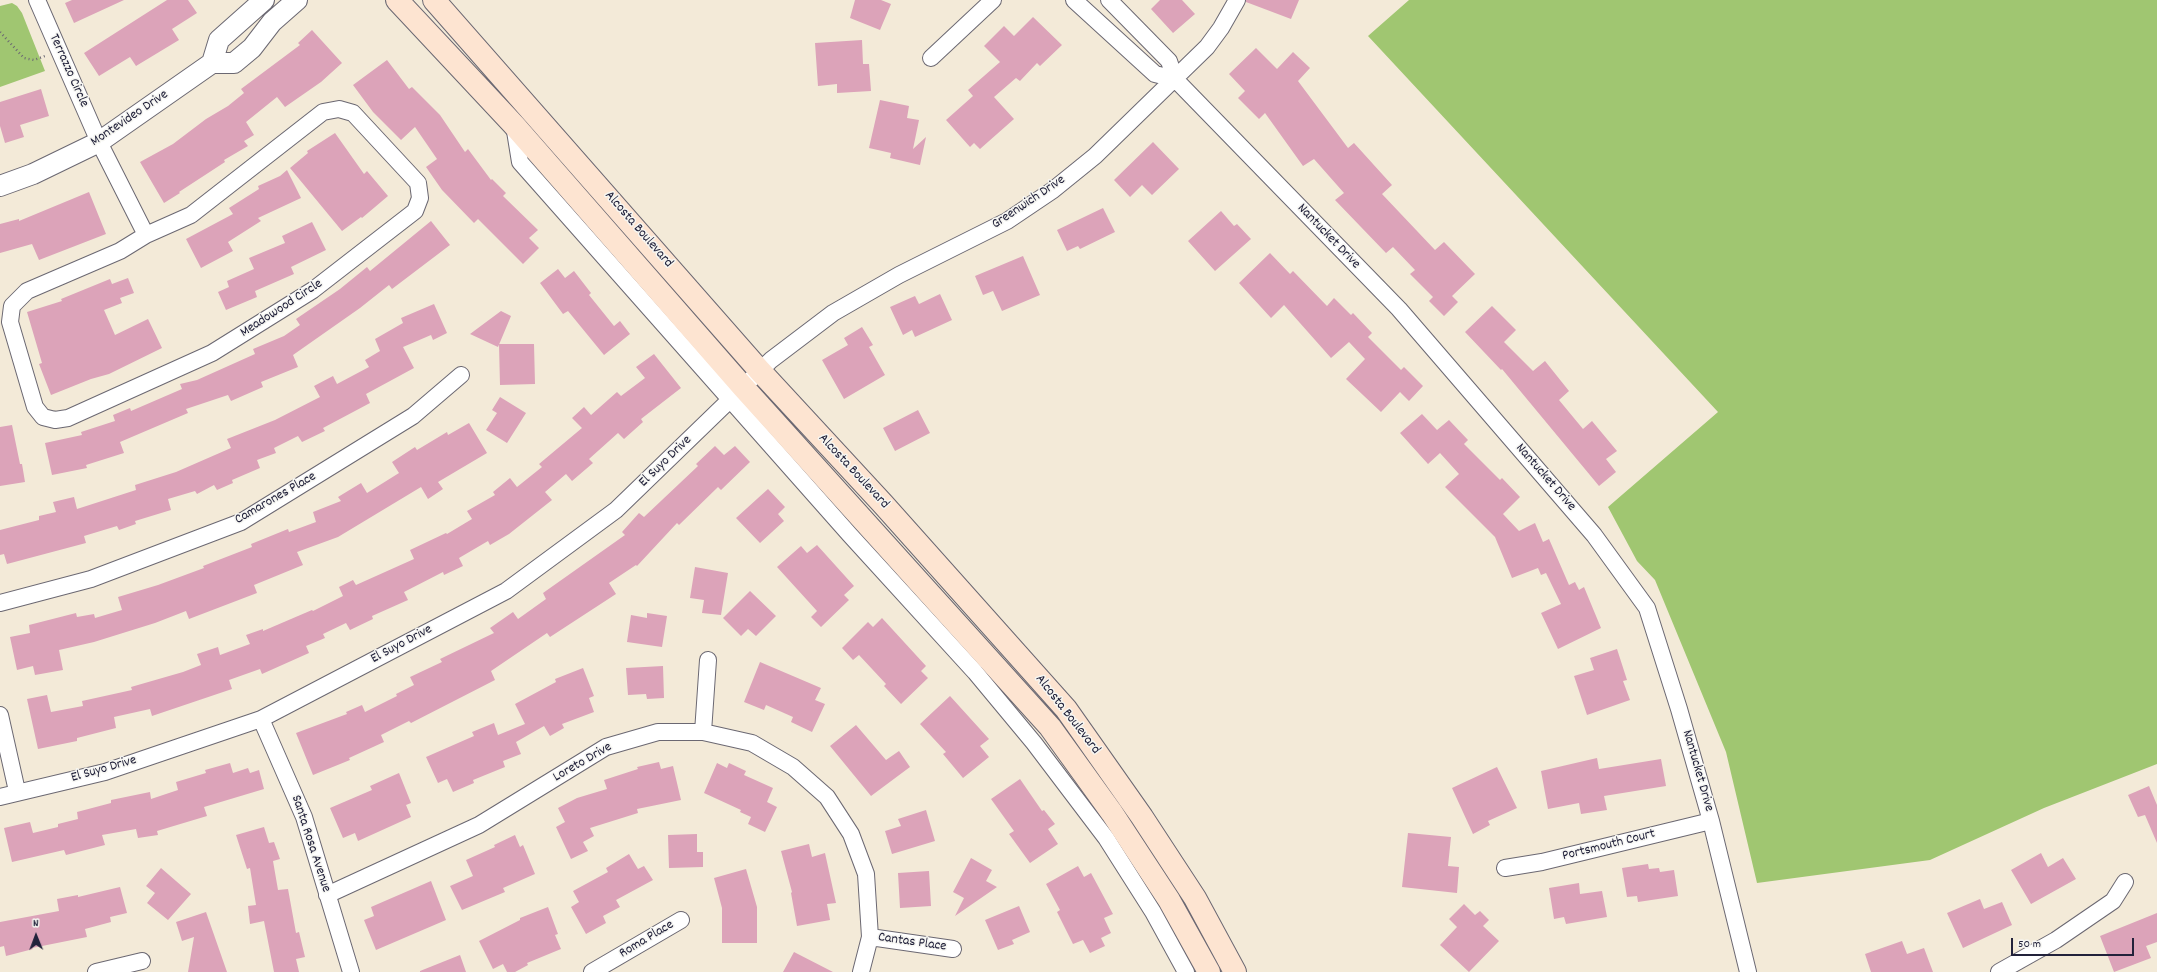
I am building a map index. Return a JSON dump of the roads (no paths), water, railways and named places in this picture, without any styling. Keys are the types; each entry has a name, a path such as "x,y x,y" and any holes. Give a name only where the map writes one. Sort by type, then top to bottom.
{"main road":[{"name":"Alcosta Boulevard","path":"398,0 514,125 737,393 1050,727 1112,813 1165,894 1209,972"},
{"name":"Alcosta Boulevard","path":"434,0 760,371 883,504 1066,709 1142,817 1190,892 1235,972"}],"street":[{"name":"Terrazzo Circle","path":"37,0 100,142"},
{"path":"264,0 219,40 212,63 234,63 252,48 272,22 297,0"},
{"path":"931,58 993,0"},
{"path":"1074,0 1155,74 1176,79"},
{"name":"Nantucket Drive","path":"1109,0 1169,61 1176,79 1399,309 1603,547 1647,608 1679,708 1712,821 1748,972"},
{"name":"Greenwich Drive","path":"737,393 774,357 833,313 899,274 1007,221 1053,190 1095,156 1176,79 1207,47 1221,28 1237,0"},
{"name":"Montevideo Drive","path":"0,186 33,174 100,142 212,63"},
{"name":"Meadowood Circle","path":"339,109 353,113 418,183 420,198 415,211 313,290 212,353 68,418 55,420 44,417 35,407 10,322 12,306 27,290 120,251 146,235 191,215 323,112 339,109"},
{"path":"100,142 146,235"},
{"name":"Camarones Place","path":"0,603 91,579 241,522 413,416 461,375"},
{"name":"El Suyo Drive","path":"0,797 105,772 261,719 506,591 616,510 737,393"},
{"name":"Alcosta Boulevard","path":"737,393 850,535 975,672 1034,743 1106,838 1153,912 1186,972"},
{"path":"703,732 708,660"},
{"path":"0,715 16,792"},
{"name":"Santa Rosa Avenue","path":"261,719 304,817 351,972"},
{"name":"Loreto Drive","path":"327,895 479,825 606,747 658,732 703,732 752,743 793,767 827,797 851,834 866,874 870,937 861,972"},
{"name":"Portsmouth Court","path":"1505,868 1542,862 1712,821"},
{"path":"1999,972 2056,940 2113,901 2125,882"},
{"name":"Roma Place","path":"592,972 681,920"},
{"name":"Cantas Place","path":"870,937 953,949"},
{"path":"96,972 142,961"}]}
